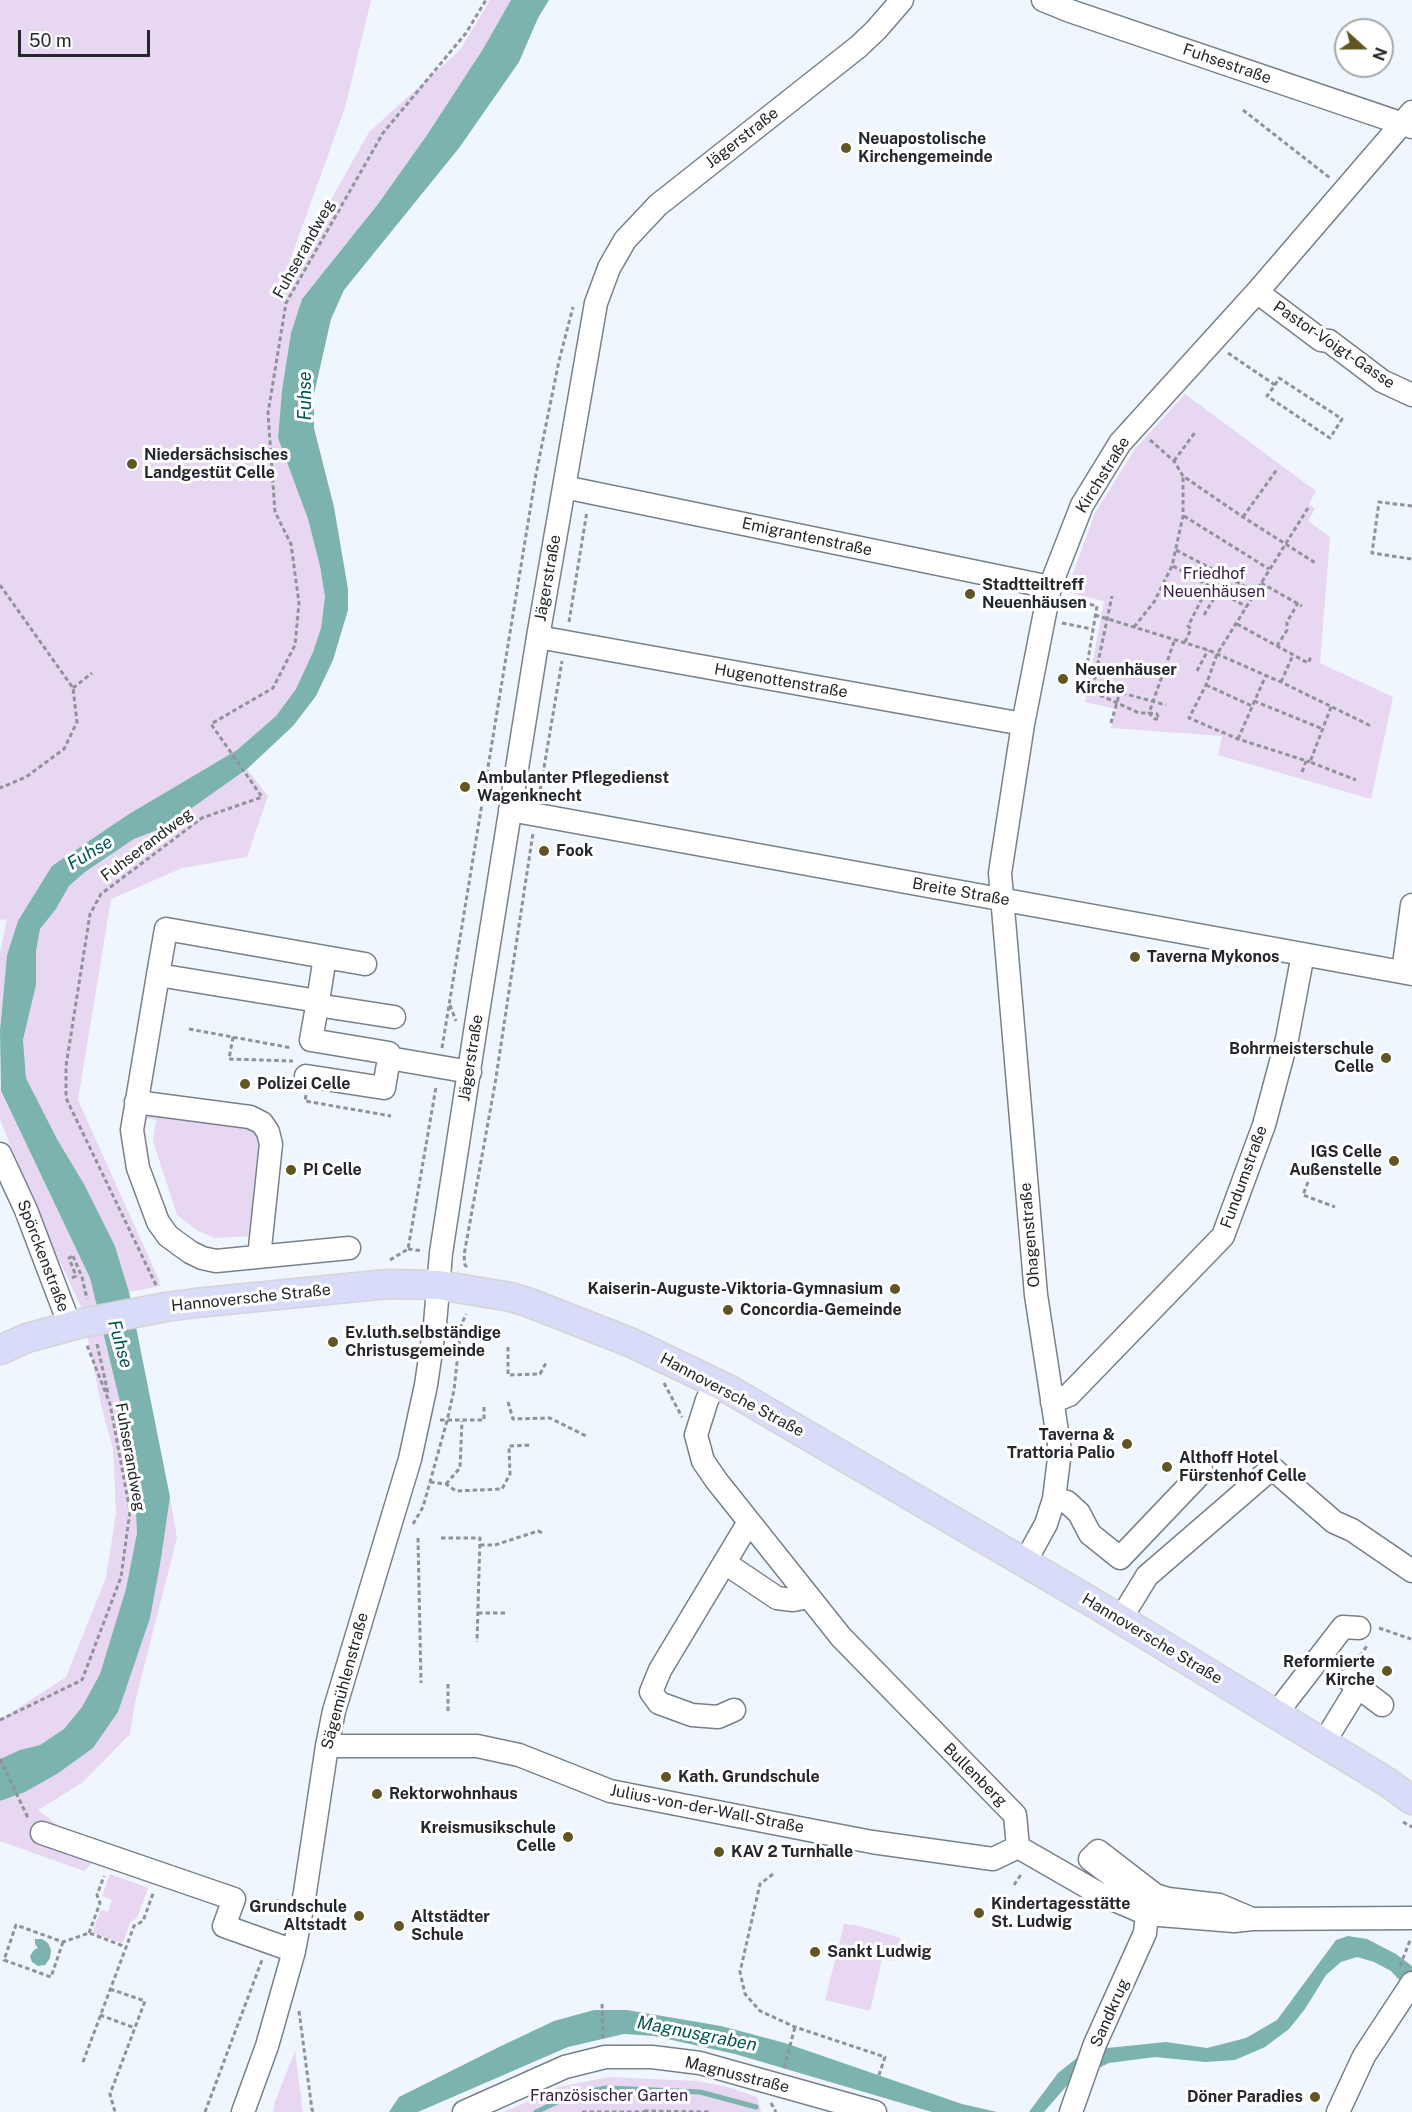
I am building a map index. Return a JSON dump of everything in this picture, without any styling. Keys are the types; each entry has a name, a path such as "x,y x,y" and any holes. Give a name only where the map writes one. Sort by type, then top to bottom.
{"main road":[{"name":"Hannoversche Straße","path":"0,1350 27,1338 76,1325 155,1309 388,1284 438,1285 511,1297 530,1303 611,1335 716,1382 1025,1562 1323,1744 1399,1785 1412,1800"}],"street":[{"name":"Jägerstraße","path":"438,1285 510,810 596,303 609,268 625,240 658,205 858,47 902,0"},
{"name":"Fuhsestraße","path":"1043,0 1070,11 1409,121"},
{"name":"Kirchstraße","path":"1003,900 1000,873 1023,724 1049,591 1082,505 1120,443 1409,121"},
{"name":"Pastor-Voigt-Gasse","path":"1257,292 1321,340 1329,341 1382,381 1412,395"},
{"name":"Emigrantenstraße","path":"564,487 1049,591"},
{"name":"Hugenottenstraße","path":"538,637 1023,724"},
{"name":"Breite Straße","path":"510,810 1408,973"},
{"name":"Ohagenstraße","path":"1003,900 1036,1295 1059,1451 1054,1500 1046,1524 1025,1562"},
{"path":"1408,973 1412,905"},
{"path":"349,1248 216,1261 202,1258 178,1246 158,1222 138,1168 132,1130 166,929 365,964"},
{"name":"Fundumstraße","path":"1052,1402 1069,1395 1223,1236 1264,1125 1287,1039 1303,954"},
{"path":"304,1069 384,1088 389,1053 311,1040 325,957"},
{"path":"158,975 394,1017"},
{"path":"389,1058 470,1072"},
{"path":"136,1102 250,1117 262,1123 268,1132 271,1144 259,1257"},
{"name":"Spörckenstraße","path":"0,1154 76,1325"},
{"name":"Sägemühlenstraße","path":"243,2112 267,2046 294,1951 334,1711 417,1428 435,1324 438,1285"},
{"path":"696,1435 707,1400 716,1382"},
{"name":"Bullenberg","path":"696,1435 703,1461 716,1480 840,1637 1015,1815 1018,1847"},
{"path":"1120,1620 1147,1576 1272,1468 1334,1522 1352,1530 1412,1571"},
{"path":"1054,1500 1067,1502 1079,1514 1090,1534 1120,1558 1202,1472"},
{"path":"734,1710 718,1717 692,1715 659,1703 651,1692 660,1670 749,1522"},
{"path":"725,1563 777,1598 793,1600 809,1597"},
{"path":"1275,1715 1343,1628 1359,1628"},
{"path":"1323,1744 1354,1684 1382,1704"},
{"name":"Julius-von-der-Wall-Straße","path":"327,1746 477,1746 519,1755 610,1791 872,1842 993,1859 1018,1847"},
{"path":"42,1833 234,1899 224,1926 294,1951"},
{"path":"1018,1847 1098,1893 1147,1914 1234,1921 1412,1918"},
{"path":"1147,1914 1140,1897 1090,1859 1098,1851 1155,1895 1168,1899 1220,1905 1252,1919"},
{"name":"Sandkrug","path":"1071,2112 1095,2044 1146,1933 1147,1914"},
{"path":"1338,2112 1364,2056 1409,1986"},
{"name":"Magnusstraße","path":"464,2112 565,2067 605,2057 652,2057 700,2063 875,2112"}],"path":[{"name":"Fuhserandweg","path":"155,1309 66,1098 66,1066 90,914 101,894 202,818 262,797 221,742 211,724 273,688 295,645 299,603 291,543 275,512 268,413 286,303 383,133 466,33 486,0"},
{"path":"1244,110 1346,190"},
{"path":"386,1263 408,1249 536,474 559,361 575,302"},
{"path":"1212,342 1275,385"},
{"path":"1279,378 1342,419 1330,438 1267,396 1275,385 1279,378"},
{"path":"1135,427 1174,461 1183,476 1317,564"},
{"path":"1174,461 1196,430"},
{"path":"1243,517 1278,468"},
{"path":"1134,627 1154,602 1172,566 1183,516 1183,476"},
{"path":"1412,506 1379,502 1372,553 1412,559"},
{"path":"1308,508 1217,654 1206,685 1189,718 1238,739 1356,780"},
{"path":"1183,516 1269,569"},
{"path":"1176,550 1256,592"},
{"path":"1172,566 1247,607"},
{"path":"1261,583 1302,606"},
{"path":"0,585 73,688 77,722 64,749 26,777 0,788"},
{"path":"1185,643 1191,629 1188,626 1209,585"},
{"path":"1204,615 1219,590"},
{"path":"1049,591 1097,606 1083,688 1139,713 1149,713 1175,639"},
{"path":"1092,691 1112,596"},
{"path":"1277,646 1287,630 1287,622 1298,603"},
{"path":"1095,615 1208,650 1266,675 1371,726"},
{"path":"1056,621 1092,629"},
{"path":"1236,624 1308,663 1311,657"},
{"path":"1197,671 1208,650"},
{"path":"1281,682 1293,655"},
{"path":"73,688 92,673"},
{"path":"1238,739 1266,675"},
{"path":"1093,685 1166,705"},
{"path":"1206,685 1323,729"},
{"path":"1111,723 1120,692"},
{"path":"1302,772 1331,707"},
{"path":"189,1029 303,1050"},
{"path":"233,1037 229,1059 304,1069"},
{"path":"472,1270 465,1265 464,1255 495,1084"},
{"path":"1307,1184 1303,1195 1335,1207"},
{"path":"73,1256 69,1258 76,1276"},
{"path":"409,1531 423,1507 447,1421 454,1389 464,1315 474,1309"},
{"name":"Fuhserandweg","path":"0,1720 82,1680 121,1577 129,1511 110,1404 76,1325"},
{"path":"508,1347 508,1375 540,1374 547,1361"},
{"path":"660,1377 686,1426 696,1435"},
{"path":"508,1402 513,1419 550,1418 586,1436"},
{"path":"454,1421 484,1420 484,1404"},
{"path":"462,1420 460,1468 447,1484 456,1491 502,1489 510,1474 509,1446 532,1445"},
{"path":"480,1545 495,1545 538,1531 543,1533"},
{"path":"418,1538 421,1683"},
{"path":"441,1538 480,1538 477,1642"},
{"path":"478,1613 505,1613"},
{"path":"1354,1684 1352,1666 1367,1645 1359,1628 1373,1625 1411,1639"},
{"path":"447,1684 448,1711"},
{"path":"0,1759 26,1815"},
{"path":"89,1934 100,1903 98,1895 107,1869"},
{"path":"773,1874 760,1884 740,1972 745,1994 760,2011 795,2027 885,2057 879,2074"},
{"path":"83,2062 134,1926 143,1921 155,1887"},
{"path":"205,2112 285,1902 276,1901"},
{"path":"63,1942 51,1977 4,1960 16,1925 63,1942 89,1934 126,1947"},
{"path":"1406,1952 1412,1935"},
{"path":"110,1989 145,2001 111,2094 115,2112"},
{"path":"602,2004 603,2041"},
{"path":"299,2009 314,2112"},
{"path":"100,2015 135,2028"},
{"path":"784,2070 795,2027"},
{"path":"582,2112 709,2112"}],"green space":[{"name":"Niedersächsisches Landgestüt Celle","path":"0,0 371,0 345,108 278,294 369,132 460,50 490,0 511,0 483,49 427,135 378,204 302,299 291,333 282,390 278,438 308,519 325,597 321,628 296,689 276,716 237,750 129,814 7,955 0,1031 0,953 7,919 0,920"},
{"name":"Friedhof Neuenhäusen","path":"1185,394 1316,491 1309,504 1315,509 1308,521 1330,537 1320,663 1393,697 1371,799 1218,755 1222,736 1111,728 1116,709 1085,702 1104,601 1066,592 1095,513 1135,449"},
{"path":"247,769 268,796 247,857 182,868 111,899 78,1100 159,1280 160,1286 129,1292 115,1246 26,1078 23,1040 36,985 36,951 40,929 56,909 69,886 85,872 134,839 165,827"},
{"path":"0,1085 1,1092 90,1278 133,1457 137,1533 126,1589 101,1674 82,1707 64,1729 40,1745 20,1750 0,1759 0,1720 66,1677 106,1578 116,1513 113,1449 102,1409 82,1309 49,1238 0,1120"},
{"path":"146,1112 249,1120 265,1134 253,1236 215,1238 198,1231 177,1215 153,1141 156,1120 140,1117"},
{"path":"170,1497 177,1538 135,1702 130,1734 82,1783 38,1810 98,1857 84,1871 0,1841 0,1801 25,1792 57,1774 93,1748 118,1712 161,1559"},
{"path":"110,1874 148,1888 137,1918 130,1922 123,1943 92,1933 101,1910 108,1912 112,1900 102,1896"},
{"path":"844,1924 860,1926 901,1938 895,1961 882,1959 870,2011 825,2000"},
{"path":"295,2051 303,2112 273,2112 274,2104"},
{"name":"Französischer Garten","path":"609,2077 697,2081 728,2087 757,2097 761,2112 504,2112 559,2087"}],"water":[{"name":"Fuhse","path":"511,0 549,0 538,18 519,62 459,148 344,290 331,319 314,394 314,428 334,507 348,589 348,610 333,660 316,696 293,726 247,769 165,827 134,839 85,872 69,886 56,909 40,929 36,951 36,985 23,1040 26,1078 115,1246 129,1292 170,1497 150,1618 118,1712 93,1748 57,1774 25,1792 0,1801 0,1759 20,1750 40,1745 64,1729 82,1707 100,1674 126,1589 137,1533 133,1456 90,1278 1,1091 0,1031 7,955 18,921 52,866 129,814 237,750 276,716 296,689 321,628 325,597 308,519 278,438 282,390 291,333 302,299 378,204 427,135 483,49"},
{"path":"1348,1936 1367,1939 1396,1954 1412,1966 1412,1994 1391,1971 1374,1962 1357,1957 1341,1962 1326,1975 1305,2009 1289,2029 1265,2047 1235,2060 1205,2062 1155,2057 1109,2063 1070,2082 1044,2112 1029,2112 1058,2073 1078,2057 1107,2048 1166,2042 1207,2048 1246,2038 1277,2020 1336,1940"},
{"path":"35,1939 42,1939 48,1943 51,1950 50,1958 45,1965 38,1966 32,1962 30,1956 38,1948"},
{"name":"Magnusgraben","path":"594,2010 627,2010 721,2026 785,2043 962,2104 997,2112 932,2112 735,2054 654,2036 624,2034 568,2047 418,2112 389,2112 399,2097 499,2047 554,2021"}],"waterway":[{"path":"536,2112 572,2095 606,2088 700,2092 756,2107"}],"place":[{"name":"Neuapostolische Kirchengemeinde","path":"846,148"},
{"name":"Niedersächsisches Landgestüt Celle","path":"132,464"},
{"name":"Stadtteiltreff Neuenhäusen","path":"970,594"},
{"name":"Neuenhäuser Kirche","path":"1063,679"},
{"name":"Ambulanter Pflegedienst Wagenknecht","path":"465,787"},
{"name":"Fook","path":"544,851"},
{"name":"Taverna Mykonos","path":"1135,957"},
{"name":"Bohrmeisterschule Celle","path":"1386,1058"},
{"name":"Polizei Celle","path":"245,1084"},
{"name":"IGS Celle Außenstelle","path":"1394,1161"},
{"name":"PI Celle","path":"291,1170"},
{"name":"Kaiserin-Auguste-Viktoria-Gymnasium","path":"895,1289"},
{"name":"Concordia-Gemeinde","path":"728,1310"},
{"name":"Ev.luth.selbständige Christusgemeinde","path":"333,1342"},
{"name":"Taverna & Trattoria Palio","path":"1127,1444"},
{"name":"Althoff Hotel Fürstenhof Celle","path":"1167,1467"},
{"name":"Reformierte Kirche","path":"1387,1671"},
{"name":"Kath. Grundschule","path":"666,1777"},
{"name":"Rektorwohnhaus","path":"377,1794"},
{"name":"Kreismusikschule Celle","path":"568,1837"},
{"name":"KAV 2 Turnhalle","path":"719,1852"},
{"name":"Kindertagesstätte St. Ludwig","path":"979,1913"},
{"name":"Grundschule Altstadt","path":"359,1916"},
{"name":"Altstädter Schule","path":"399,1926"},
{"name":"Sankt Ludwig","path":"815,1952"},
{"name":"Döner Paradies","path":"1315,2097"}]}
